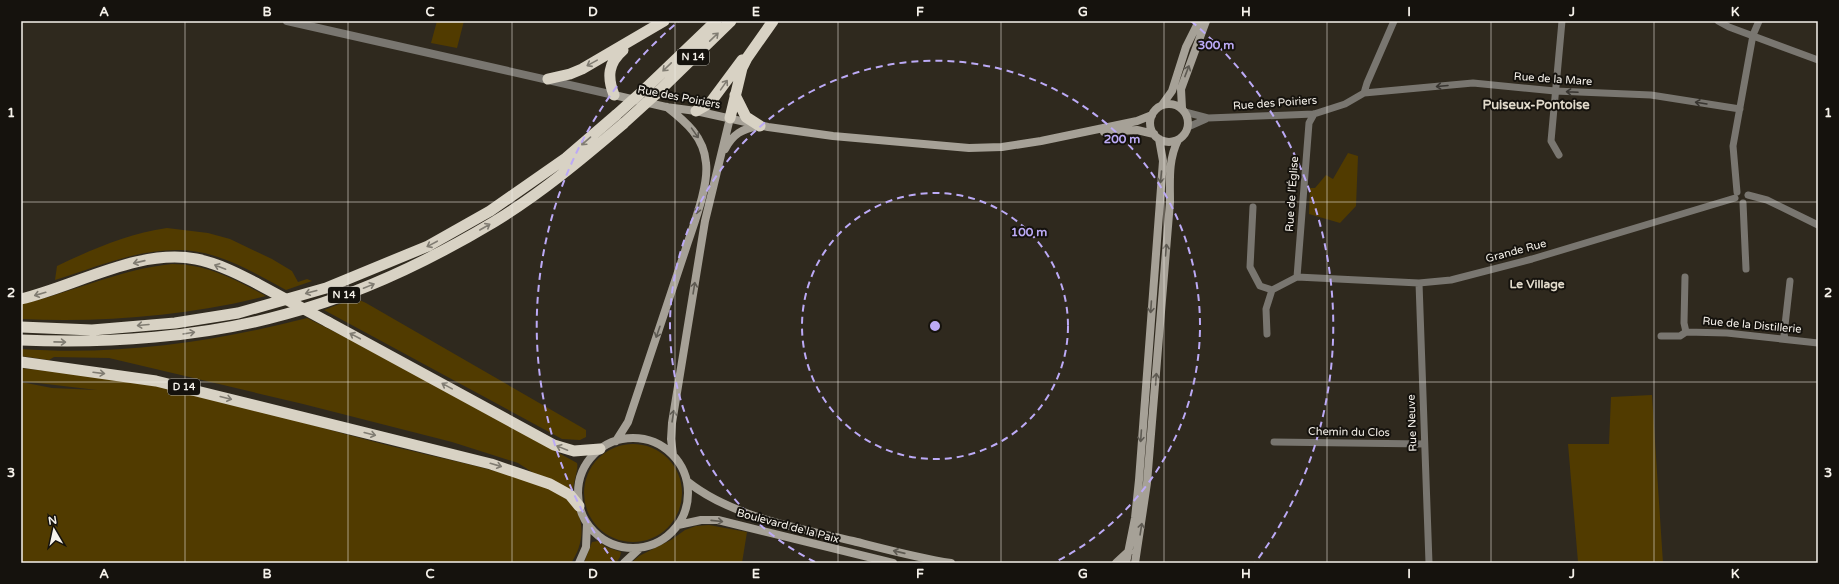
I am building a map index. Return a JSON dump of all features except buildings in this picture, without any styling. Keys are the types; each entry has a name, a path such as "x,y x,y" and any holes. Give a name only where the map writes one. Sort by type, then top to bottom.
{"highway":[{"path":"548,79 570,74 582,69 664,21"},
{"name":"N 14","path":"21,340 89,342 162,337 223,327 287,314 368,287 436,255 496,221 572,168 619,119 646,88 716,21"},
{"name":"N 14","path":"21,327 92,330 175,322 238,313 326,288 428,246 490,211 656,94 731,21"},
{"path":"696,110 710,103 773,21"},
{"path":"614,95 610,82 610,67 615,58 638,37"},
{"path":"730,118 742,68 756,44"},
{"path":"735,95 746,117 760,126"},
{"path":"21,298 50,291 119,268 166,258 189,258 208,262 256,283 554,445 574,451 600,449"},
{"name":"D 14","path":"21,362 135,377 168,384 492,464 550,484 570,495 579,506"}],"main road":[{"path":"1071,136 1137,121 1152,114 1162,105 1172,91 1186,47 1199,21"},
{"path":"1137,560 1152,437 1170,202 1170,174 1173,152 1178,140 1184,135 1188,127 1188,119 1183,110 1181,89 1206,21"},
{"name":"Rue des Poiriers","path":"614,95 666,107 696,110 760,126 841,136 969,148 1010,146 1071,136"},
{"path":"1162,105 1172,104 1183,110"},
{"path":"616,441 628,422 692,230 705,180 706,162 700,142 690,127 666,107"},
{"path":"1126,563 1135,518 1139,480 1163,161 1156,136 1150,123 1152,114"},
{"path":"673,455 671,439 672,423 705,221 730,118"},
{"path":"720,161 734,135 739,131 760,126"},
{"path":"1071,136 1133,130 1156,136 1168,142 1178,140"},
{"path":"631,438 647,439 661,445 673,455 681,465 688,482 688,504 678,526 661,541 640,548 622,547 606,541 592,531 587,524 579,506 578,485 582,471 590,459 600,449 616,441 631,438"},
{"path":"688,482 716,501 751,514 850,540 951,563"},
{"name":"Boulevard de la Paix","path":"678,526 701,520 718,520 893,563"},
{"path":"579,563 586,547 587,524"},
{"path":"624,563 640,548"},
{"path":"1116,563 1129,550"}],"street":[{"name":"Rue des Poiriers","path":"287,21 614,95"},
{"path":"1364,93 1366,83 1394,21"},
{"path":"1559,155 1551,141 1562,21"},
{"path":"1718,21 1818,60"},
{"path":"1743,203 1737,201 1736,195 1734,146 1753,35 1759,21"},
{"name":"Rue de la Mare","path":"1364,93 1473,83 1555,91 1651,95 1740,109"},
{"name":"Rue des Poiriers","path":"1208,118 1314,114 1345,104 1364,93"},
{"path":"1183,110 1208,118"},
{"name":"Rue de l'Église","path":"1297,277 1309,123 1314,114"},
{"path":"1188,127 1208,118"},
{"path":"1736,195 1743,190 1748,195 1767,200 1818,225"},
{"name":"Grande Rue","path":"1297,277 1419,283 1451,280 1517,263 1736,195"},
{"path":"1743,203 1748,199 1748,195"},
{"path":"1743,203 1746,269"},
{"path":"1253,207 1250,267 1260,286 1272,290"},
{"path":"1267,334 1266,309 1272,290 1297,277"},
{"path":"1685,277 1684,323 1686,332"},
{"path":"1785,338 1784,334 1790,281"},
{"name":"Rue Neuve","path":"1419,283 1429,563"},
{"name":"Rue de la Distillerie","path":"1661,336 1680,336 1686,332 1727,333 1785,338 1818,343"},
{"name":"Chemin du Clos","path":"1274,442 1424,444"}],"shaded area":[{"path":"437,21 464,21 457,48 431,43"},
{"path":"1348,153 1358,156 1356,206 1340,223 1309,214 1310,188 1315,188 1326,175 1333,179"},
{"path":"167,228 208,233 230,239 272,259 292,271 298,282 307,279 312,281 286,290 227,260 197,252 177,250 156,251 135,255 55,280 57,266 124,238"},
{"path":"172,264 197,267 221,274 266,296 206,309 113,319 21,319 21,304 59,294 115,276"},
{"path":"355,298 586,430 586,437 580,440 562,439 324,310"},
{"path":"307,318 357,343 577,463 573,491 535,474 518,463 452,442 303,404 109,358 54,357 49,360 21,356 21,349 57,351 129,349 165,345 237,334"},
{"path":"21,368 122,379 187,392 347,435 481,467 534,483 565,498 577,512 582,529 579,547 571,563 21,563 21,382 52,388 97,390 21,381"},
{"path":"1652,395 1663,563 1578,562 1568,444 1609,444 1611,397"},
{"path":"633,444 652,448 668,458 678,474 682,493 678,512 668,528 652,538 633,542 614,538 598,528 588,512 584,493 588,474 598,458 614,448"},
{"path":"709,525 747,532 742,563 631,563 639,556 671,540 685,530 696,526"},
{"path":"598,541 606,547 621,552 616,563 584,563 592,542"}],"district":[{"name":"Puiseux-Pontoise","path":"1536,105"},
{"name":"Le Village","path":"1537,284"}]}
